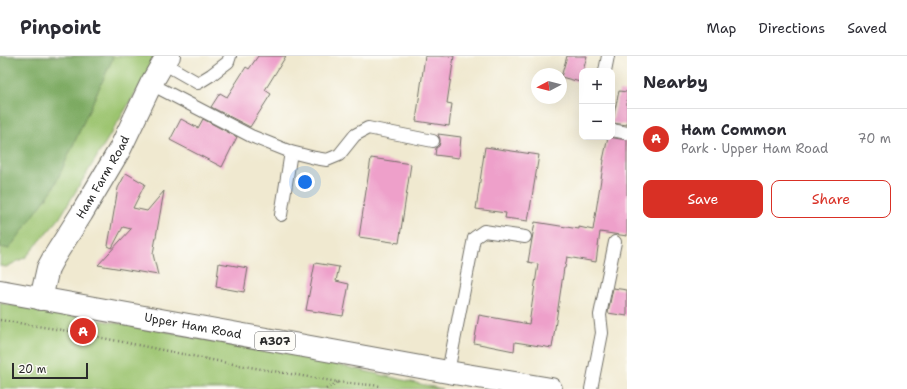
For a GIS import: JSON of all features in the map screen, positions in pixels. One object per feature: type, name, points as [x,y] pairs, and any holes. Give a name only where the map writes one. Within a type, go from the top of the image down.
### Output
[{"type":"main road","name":"Ham Farm Road","points":[[41,299],[48,268],[120,148],[151,84],[166,59]]},
{"type":"main road","name":"Upper Ham Road","points":[[0,291],[448,372],[551,389]]},
{"type":"lane","points":[[166,59],[198,83],[228,62],[230,56]]},
{"type":"lane","points":[[606,68],[608,56]]},
{"type":"lane","points":[[151,84],[251,136],[291,152],[315,158],[327,160],[339,155],[355,135],[368,128],[432,141]]},
{"type":"lane","points":[[615,131],[627,133]]},
{"type":"lane","points":[[281,215],[291,152]]},
{"type":"lane","points":[[448,372],[474,238],[484,231],[525,237]]},
{"type":"lane","points":[[591,389],[602,333],[600,315],[615,242]]},
{"type":"path","points":[[0,320],[68,331],[227,363],[338,382],[383,386]]},
{"type":"path","points":[[326,389],[338,382]]},
{"type":"green space","points":[[0,56],[158,56],[59,219],[26,257],[6,267],[0,266]]},
{"type":"green space","points":[[0,56],[110,56],[113,58],[53,189],[9,249],[0,247]]},
{"type":"green space","points":[[0,303],[274,350],[442,389],[0,389]]},
{"type":"building","points":[[258,56],[286,56],[265,90],[271,94],[250,127],[211,107],[220,93],[227,97],[246,67],[249,69]]},
{"type":"building","points":[[425,56],[454,56],[447,103],[452,104],[449,126],[416,121]]},
{"type":"building","points":[[567,56],[587,56],[584,68],[579,68],[579,82],[567,79],[567,68],[564,68]]},
{"type":"building","points":[[619,91],[627,92],[627,125],[615,123],[615,109]]},
{"type":"building","points":[[181,119],[198,128],[203,119],[237,137],[222,167],[170,140]]},
{"type":"building","points":[[438,134],[461,137],[459,158],[435,155],[436,148],[439,146],[440,142]]},
{"type":"building","points":[[615,138],[627,140],[627,236],[600,232],[596,262],[567,257],[552,348],[515,342],[514,351],[474,343],[479,315],[529,324],[538,264],[528,262],[535,222],[593,230],[607,140],[615,140]]},
{"type":"building","points":[[485,147],[539,155],[528,221],[505,218],[506,213],[476,209]]},
{"type":"building","points":[[371,158],[411,164],[399,243],[359,237]]},
{"type":"building","points":[[126,173],[145,184],[133,208],[147,211],[164,191],[153,254],[158,275],[98,265],[131,229],[123,227],[112,248],[108,246],[118,188]]},
{"type":"building","points":[[219,263],[248,268],[244,292],[216,287]]},
{"type":"building","points":[[315,263],[339,267],[336,281],[349,284],[343,316],[306,310]]},
{"type":"building","points":[[613,288],[627,290],[627,316],[608,313]]},
{"type":"place","name":"Ham Common","points":[[83,331]]}]
